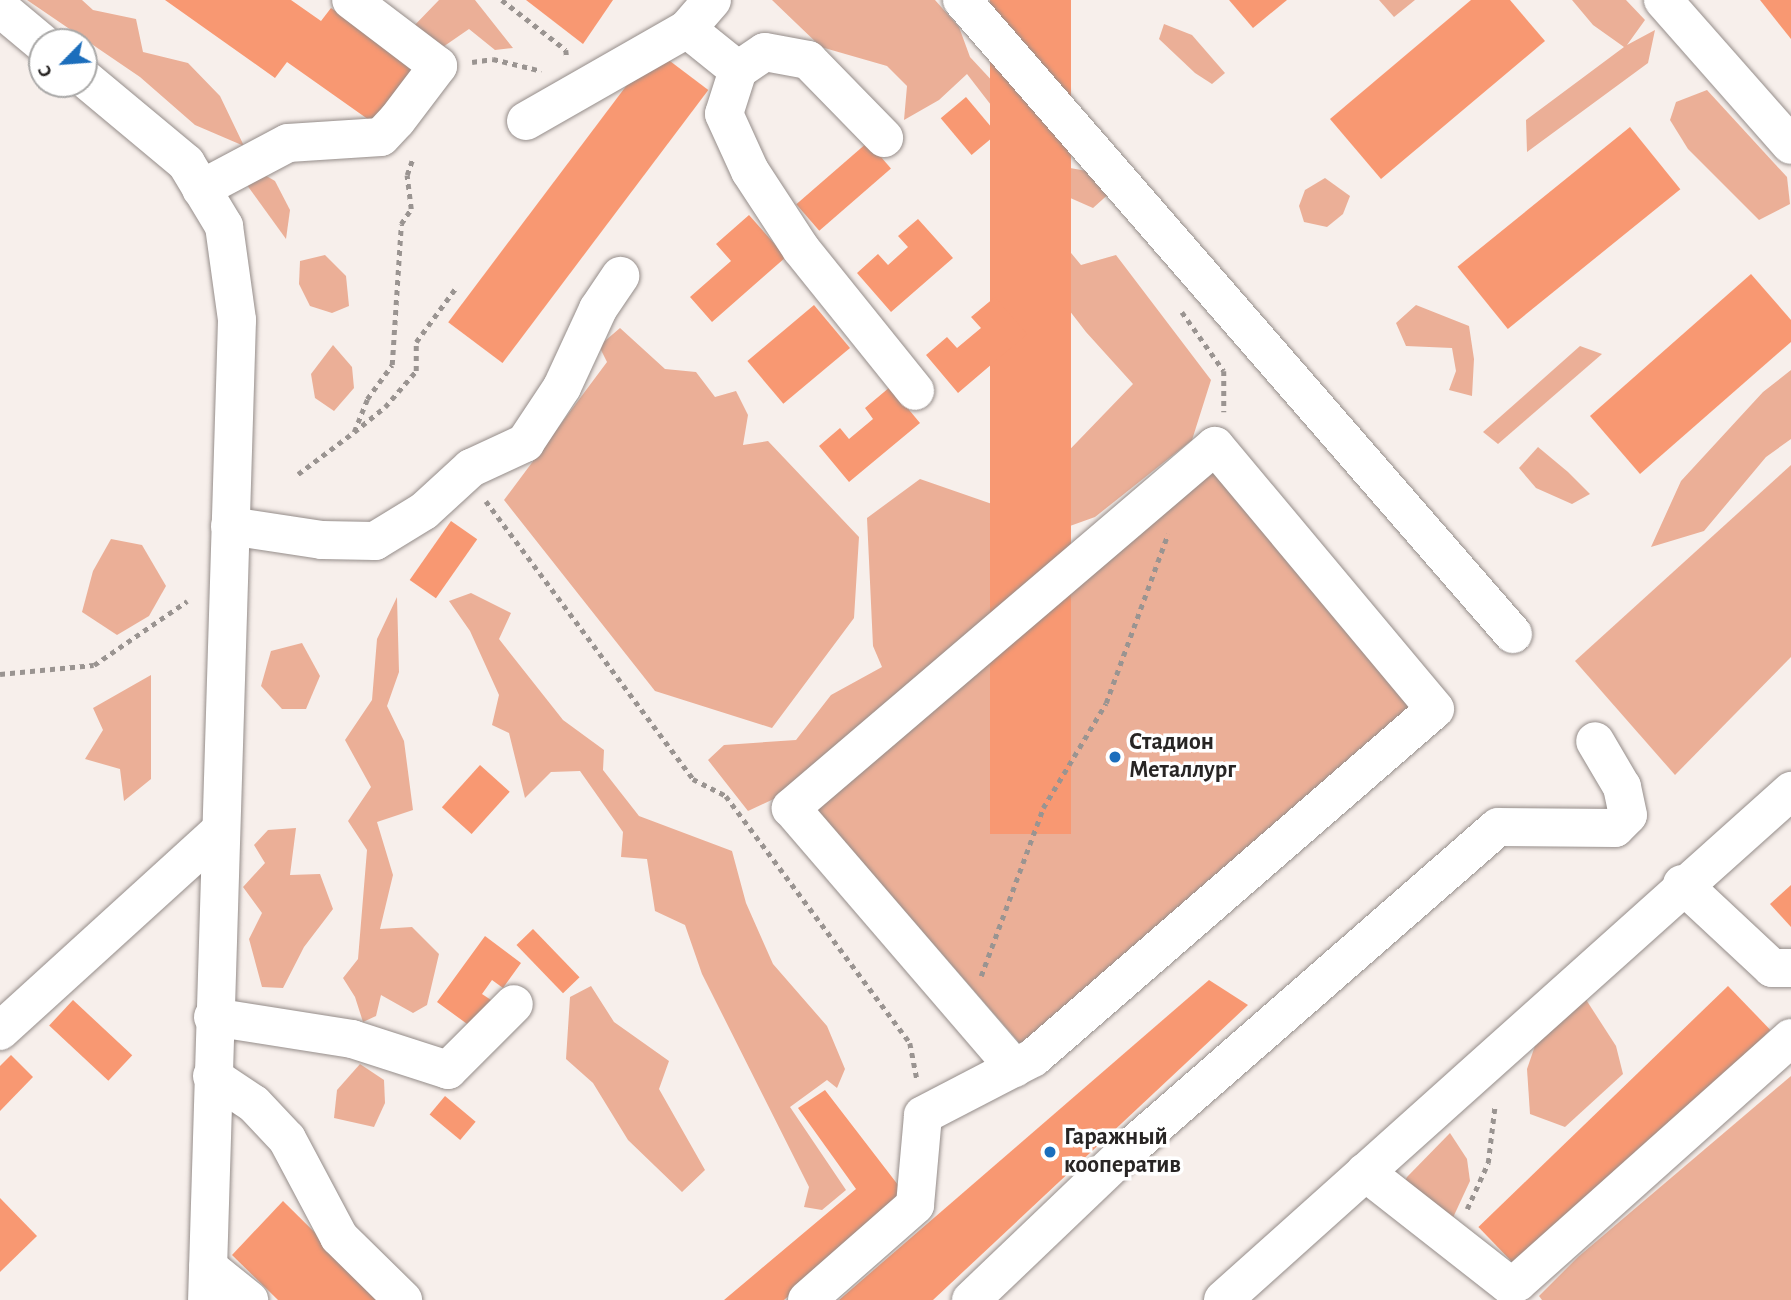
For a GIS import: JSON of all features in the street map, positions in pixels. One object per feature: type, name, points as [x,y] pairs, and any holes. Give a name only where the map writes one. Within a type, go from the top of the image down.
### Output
[{"type":"street","points":[[201,189],[288,143],[382,137],[404,112],[438,66],[351,0]]},
{"type":"street","points":[[527,121],[687,29],[712,0]]},
{"type":"street","points":[[962,0],[1513,634]]},
{"type":"street","points":[[1664,0],[1791,145]]},
{"type":"street","points":[[0,8],[28,31]]},
{"type":"street","points":[[687,29],[738,70]]},
{"type":"street","points":[[884,138],[808,60],[765,52],[738,70],[724,114],[750,171],[801,249],[915,391]]},
{"type":"street","points":[[98,90],[186,163],[224,226],[237,320],[213,1017],[207,1283],[249,1300]]},
{"type":"street","points":[[230,526],[322,540],[375,541],[424,511],[471,468],[525,443],[562,387],[598,309],[620,276]]},
{"type":"street","points":[[807,1300],[915,1205],[923,1115],[1015,1068],[1033,1058],[1435,709],[1215,446],[791,808],[1015,1068]]},
{"type":"street","points":[[971,1300],[1129,1148],[1498,827],[1615,828],[1628,815],[1622,787],[1595,741]]},
{"type":"street","points":[[1223,1300],[1682,884],[1791,791]]},
{"type":"street","points":[[0,1031],[220,831]]},
{"type":"street","points":[[1682,884],[1772,968],[1791,968]]},
{"type":"street","points":[[213,1017],[352,1039],[448,1070],[514,1004]]},
{"type":"street","points":[[1365,1172],[1498,1278],[1508,1284],[1518,1282],[1791,1038]]},
{"type":"street","points":[[212,1076],[254,1104],[287,1139],[339,1237],[402,1300]]},
{"type":"path","points":[[502,0],[566,50],[572,95]]},
{"type":"path","points":[[438,66],[494,59],[549,72],[572,95]]},
{"type":"path","points":[[354,432],[367,399],[391,365],[401,224],[411,209],[407,175],[418,144],[404,112]]},
{"type":"path","points":[[298,474],[385,407],[416,371],[416,342],[455,289]]},
{"type":"path","points":[[1180,310],[1224,371],[1224,417]]},
{"type":"path","points":[[471,468],[485,499],[693,779],[726,796],[910,1043],[923,1115]]},
{"type":"path","points":[[980,978],[1043,808],[1106,703],[1172,523]]},
{"type":"path","points":[[0,674],[94,665],[187,601]]},
{"type":"path","points":[[1466,1211],[1488,1163],[1496,1118],[1494,1096]]},
{"type":"shaded area","points":[[27,0],[82,0],[93,10],[136,19],[143,52],[188,63],[220,96],[244,146],[195,125],[140,77],[98,48],[98,28],[68,28]]},
{"type":"shaded area","points":[[439,0],[475,0],[513,48],[495,50],[469,29],[440,49],[410,30]]},
{"type":"shaded area","points":[[772,0],[935,0],[959,27],[970,57],[996,85],[1014,81],[1036,106],[1032,122],[1070,168],[1098,173],[1112,191],[1093,208],[1059,193],[967,74],[939,100],[904,120],[907,86],[887,66],[821,47]]},
{"type":"shaded area","points":[[1379,0],[1415,0],[1394,17]]},
{"type":"shaded area","points":[[1572,0],[1626,0],[1645,20],[1627,45],[1655,30],[1648,63],[1527,152],[1526,120],[1624,47],[1593,25]]},
{"type":"shaded area","points":[[1164,24],[1192,35],[1225,73],[1212,84],[1195,73],[1159,39]]},
{"type":"shaded area","points":[[1707,90],[1787,177],[1790,204],[1759,220],[1688,149],[1670,120],[1676,102]]},
{"type":"shaded area","points":[[258,171],[275,181],[290,210],[286,239],[244,181]]},
{"type":"shaded area","points":[[1325,178],[1350,196],[1343,214],[1327,227],[1304,222],[1299,206],[1305,190]]},
{"type":"shaded area","points":[[1038,213],[1081,265],[1116,255],[1211,380],[1192,440],[1095,517],[1056,531],[1023,498],[1133,384],[1086,332],[1008,231]]},
{"type":"shaded area","points":[[325,255],[346,276],[349,306],[332,313],[310,306],[299,284],[300,261]]},
{"type":"shaded area","points":[[1416,305],[1469,326],[1474,359],[1472,396],[1449,390],[1456,371],[1452,348],[1406,346],[1396,323]]},
{"type":"shaded area","points":[[620,328],[665,369],[696,372],[715,397],[736,391],[748,415],[743,445],[768,441],[859,537],[854,618],[772,728],[655,691],[504,500],[607,362],[599,346]]},
{"type":"shaded area","points":[[333,345],[352,367],[354,388],[334,411],[315,398],[311,374]]},
{"type":"shaded area","points":[[1580,346],[1602,354],[1498,444],[1483,432]]},
{"type":"shaded area","points":[[1791,370],[1791,439],[1766,457],[1704,531],[1651,547],[1681,481],[1763,392]]},
{"type":"shaded area","points":[[1538,447],[1590,494],[1572,504],[1536,488],[1519,468]]},
{"type":"shaded area","name":"Стадион Металлург","points":[[1206,465],[1418,709],[1025,1050],[814,806]]},
{"type":"shaded area","points":[[1791,465],[1791,657],[1675,775],[1575,661]]},
{"type":"shaded area","points":[[920,479],[992,504],[1039,559],[1010,596],[778,797],[748,811],[708,760],[724,745],[796,740],[831,695],[882,667],[873,646],[867,518]]},
{"type":"shaded area","points":[[111,539],[142,545],[166,586],[149,616],[117,635],[82,612],[93,571]]},
{"type":"shaded area","points":[[471,593],[511,613],[499,639],[563,720],[604,750],[603,770],[639,816],[732,851],[746,903],[773,964],[827,1026],[845,1069],[837,1088],[827,1080],[790,1107],[846,1190],[822,1210],[804,1207],[809,1187],[702,974],[685,925],[655,911],[647,859],[621,857],[623,832],[580,771],[551,772],[525,798],[509,733],[492,725],[499,695],[470,631],[449,601]]},
{"type":"shaded area","points":[[397,597],[399,672],[387,706],[404,741],[413,810],[377,822],[393,875],[380,929],[412,927],[439,954],[427,1005],[413,1013],[381,995],[376,1016],[363,1022],[355,997],[343,978],[358,959],[367,850],[348,821],[371,787],[345,740],[372,700],[377,639]]},
{"type":"shaded area","points":[[302,643],[320,676],[306,709],[282,709],[261,686],[271,651]]},
{"type":"shaded area","points":[[151,675],[151,779],[124,801],[120,769],[85,759],[103,730],[93,708]]},
{"type":"shaded area","points":[[296,828],[290,875],[320,874],[333,909],[304,947],[283,988],[262,987],[249,939],[262,913],[243,887],[265,863],[254,845],[268,830]]},
{"type":"shaded area","points":[[591,986],[614,1022],[669,1061],[659,1089],[705,1170],[682,1192],[628,1140],[593,1083],[566,1059],[570,997]]},
{"type":"shaded area","points":[[1585,998],[1616,1046],[1623,1074],[1565,1127],[1530,1114],[1527,1069],[1538,1037]]},
{"type":"shaded area","points":[[360,1064],[384,1080],[385,1103],[374,1127],[334,1118],[337,1090]]},
{"type":"shaded area","points":[[1791,1076],[1791,1300],[1542,1300],[1539,1296],[1578,1257]]},
{"type":"shaded area","points":[[1450,1133],[1467,1159],[1470,1181],[1450,1224],[1402,1187],[1407,1177]]},
{"type":"building","points":[[165,0],[291,0],[321,21],[331,8],[419,70],[379,127],[287,62],[275,78]]},
{"type":"building","points":[[526,0],[613,0],[583,44]]},
{"type":"building","points":[[990,0],[1071,0],[1071,834],[990,834]]},
{"type":"building","points":[[1229,0],[1287,0],[1253,28]]},
{"type":"building","points":[[1471,0],[1510,0],[1545,41],[1381,179],[1330,119]]},
{"type":"building","points":[[1760,0],[1791,0],[1791,39]]},
{"type":"building","points":[[654,49],[708,90],[502,363],[448,322]]},
{"type":"building","points":[[966,97],[997,134],[972,155],[941,118]]},
{"type":"building","points":[[1630,127],[1680,189],[1508,329],[1457,267]]},
{"type":"building","points":[[868,142],[891,168],[819,231],[796,204]]},
{"type":"building","points":[[749,215],[786,257],[712,322],[690,297],[731,261],[716,244]]},
{"type":"building","points":[[918,219],[953,258],[891,312],[857,273],[878,254],[888,265],[908,247],[898,236]]},
{"type":"building","points":[[1751,274],[1791,320],[1791,342],[1640,474],[1590,416]]},
{"type":"building","points":[[995,297],[1027,334],[958,393],[926,355],[947,337],[957,348],[981,328],[971,317]]},
{"type":"building","points":[[814,305],[850,348],[783,404],[747,361]]},
{"type":"building","points":[[890,387],[920,423],[849,482],[819,446],[840,428],[849,439],[873,419],[865,408]]},
{"type":"building","points":[[451,521],[477,539],[436,598],[410,580]]},
{"type":"building","points":[[480,765],[510,792],[472,834],[442,807]]},
{"type":"building","points":[[1791,885],[1791,927],[1770,904]]},
{"type":"building","points":[[533,929],[580,977],[563,993],[516,945]]},
{"type":"building","points":[[485,936],[521,963],[503,988],[492,980],[482,994],[494,1002],[474,1029],[437,1002]]},
{"type":"building","name":"Гаражный кооператив","points":[[1209,980],[1248,1005],[933,1300],[839,1300]]},
{"type":"building","points":[[1728,986],[1770,1030],[1521,1271],[1478,1227]]},
{"type":"building","points":[[73,1000],[132,1055],[108,1081],[49,1026]]},
{"type":"building","points":[[11,1055],[33,1077],[0,1111],[0,1066]]},
{"type":"building","points":[[825,1090],[905,1194],[784,1300],[724,1300],[856,1189],[798,1108]]},
{"type":"building","points":[[445,1096],[476,1122],[460,1140],[430,1114]]},
{"type":"building","points":[[0,1198],[37,1236],[0,1272]]},
{"type":"building","points":[[283,1201],[383,1300],[278,1300],[232,1255]]},
{"type":"place","name":"Стадион Металлург","points":[[1115,757]]},
{"type":"place","name":"Гаражный кооператив","points":[[1050,1152]]}]
